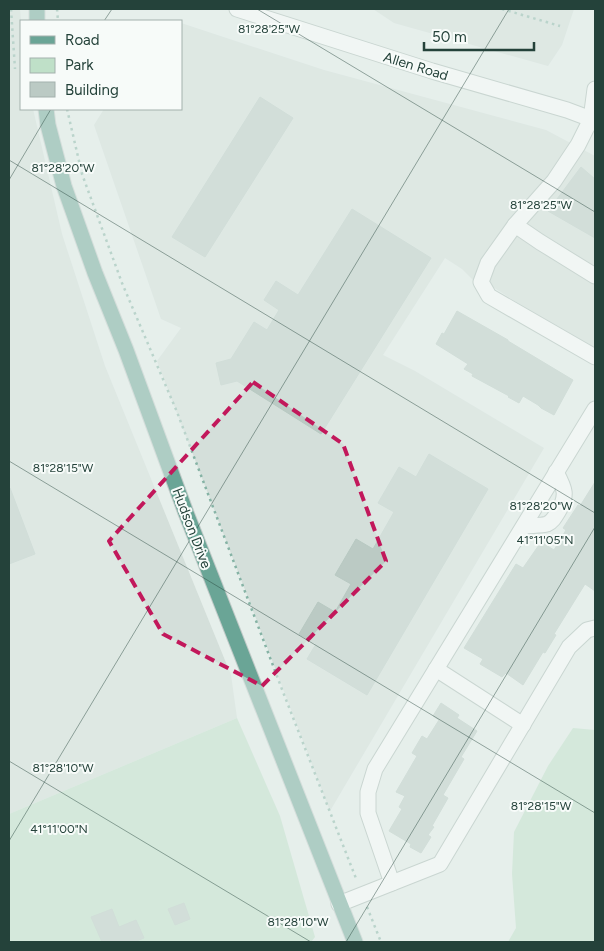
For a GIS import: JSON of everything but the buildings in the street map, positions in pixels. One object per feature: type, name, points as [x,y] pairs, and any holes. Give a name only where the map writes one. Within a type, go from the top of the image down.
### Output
[{"type":"main road","name":"Hudson Drive","points":[[46,110],[48,125],[64,186],[95,273],[126,350],[186,513],[355,942]]},
{"type":"street","name":"Allen Road","points":[[237,9],[432,71],[566,110],[593,121]]},
{"type":"street","points":[[595,89],[593,121],[554,181],[515,225],[488,263],[481,282],[489,296],[595,357]]},
{"type":"street","points":[[515,225],[595,276]]},
{"type":"street","points":[[392,883],[368,813],[368,792],[375,769],[595,409]]},
{"type":"street","points":[[524,526],[547,524],[554,518],[565,495],[564,487],[556,472]]},
{"type":"street","points":[[339,904],[440,864],[569,647],[587,630],[595,628]]},
{"type":"street","points":[[436,669],[523,725]]},
{"type":"path","points":[[11,9],[15,69]]},
{"type":"path","points":[[502,9],[560,26]]},
{"type":"path","points":[[67,110],[82,174],[122,283],[144,337],[157,361],[289,708],[381,942]]},
{"type":"highlighted area","points":[[253,382],[343,444],[386,561],[262,686],[163,634],[109,541]]},
{"type":"shaded area","points":[[9,9],[20,9],[20,110],[33,110],[62,234],[105,366],[231,675],[237,718],[9,814]]},
{"type":"shaded area","points":[[373,9],[574,9],[562,45],[548,66],[394,23]]},
{"type":"shaded area","points":[[182,23],[324,70],[546,130],[595,156],[595,353],[493,287],[484,291],[462,269],[445,258],[383,355],[415,371],[544,448],[330,811],[157,361],[181,328],[161,319],[94,125],[103,110],[182,110]]},
{"type":"green space","points":[[237,718],[280,816],[315,937],[311,942],[9,942],[9,814]]},
{"type":"green space","points":[[573,728],[595,730],[595,942],[508,942],[516,928],[512,874],[514,832],[548,766]]}]
